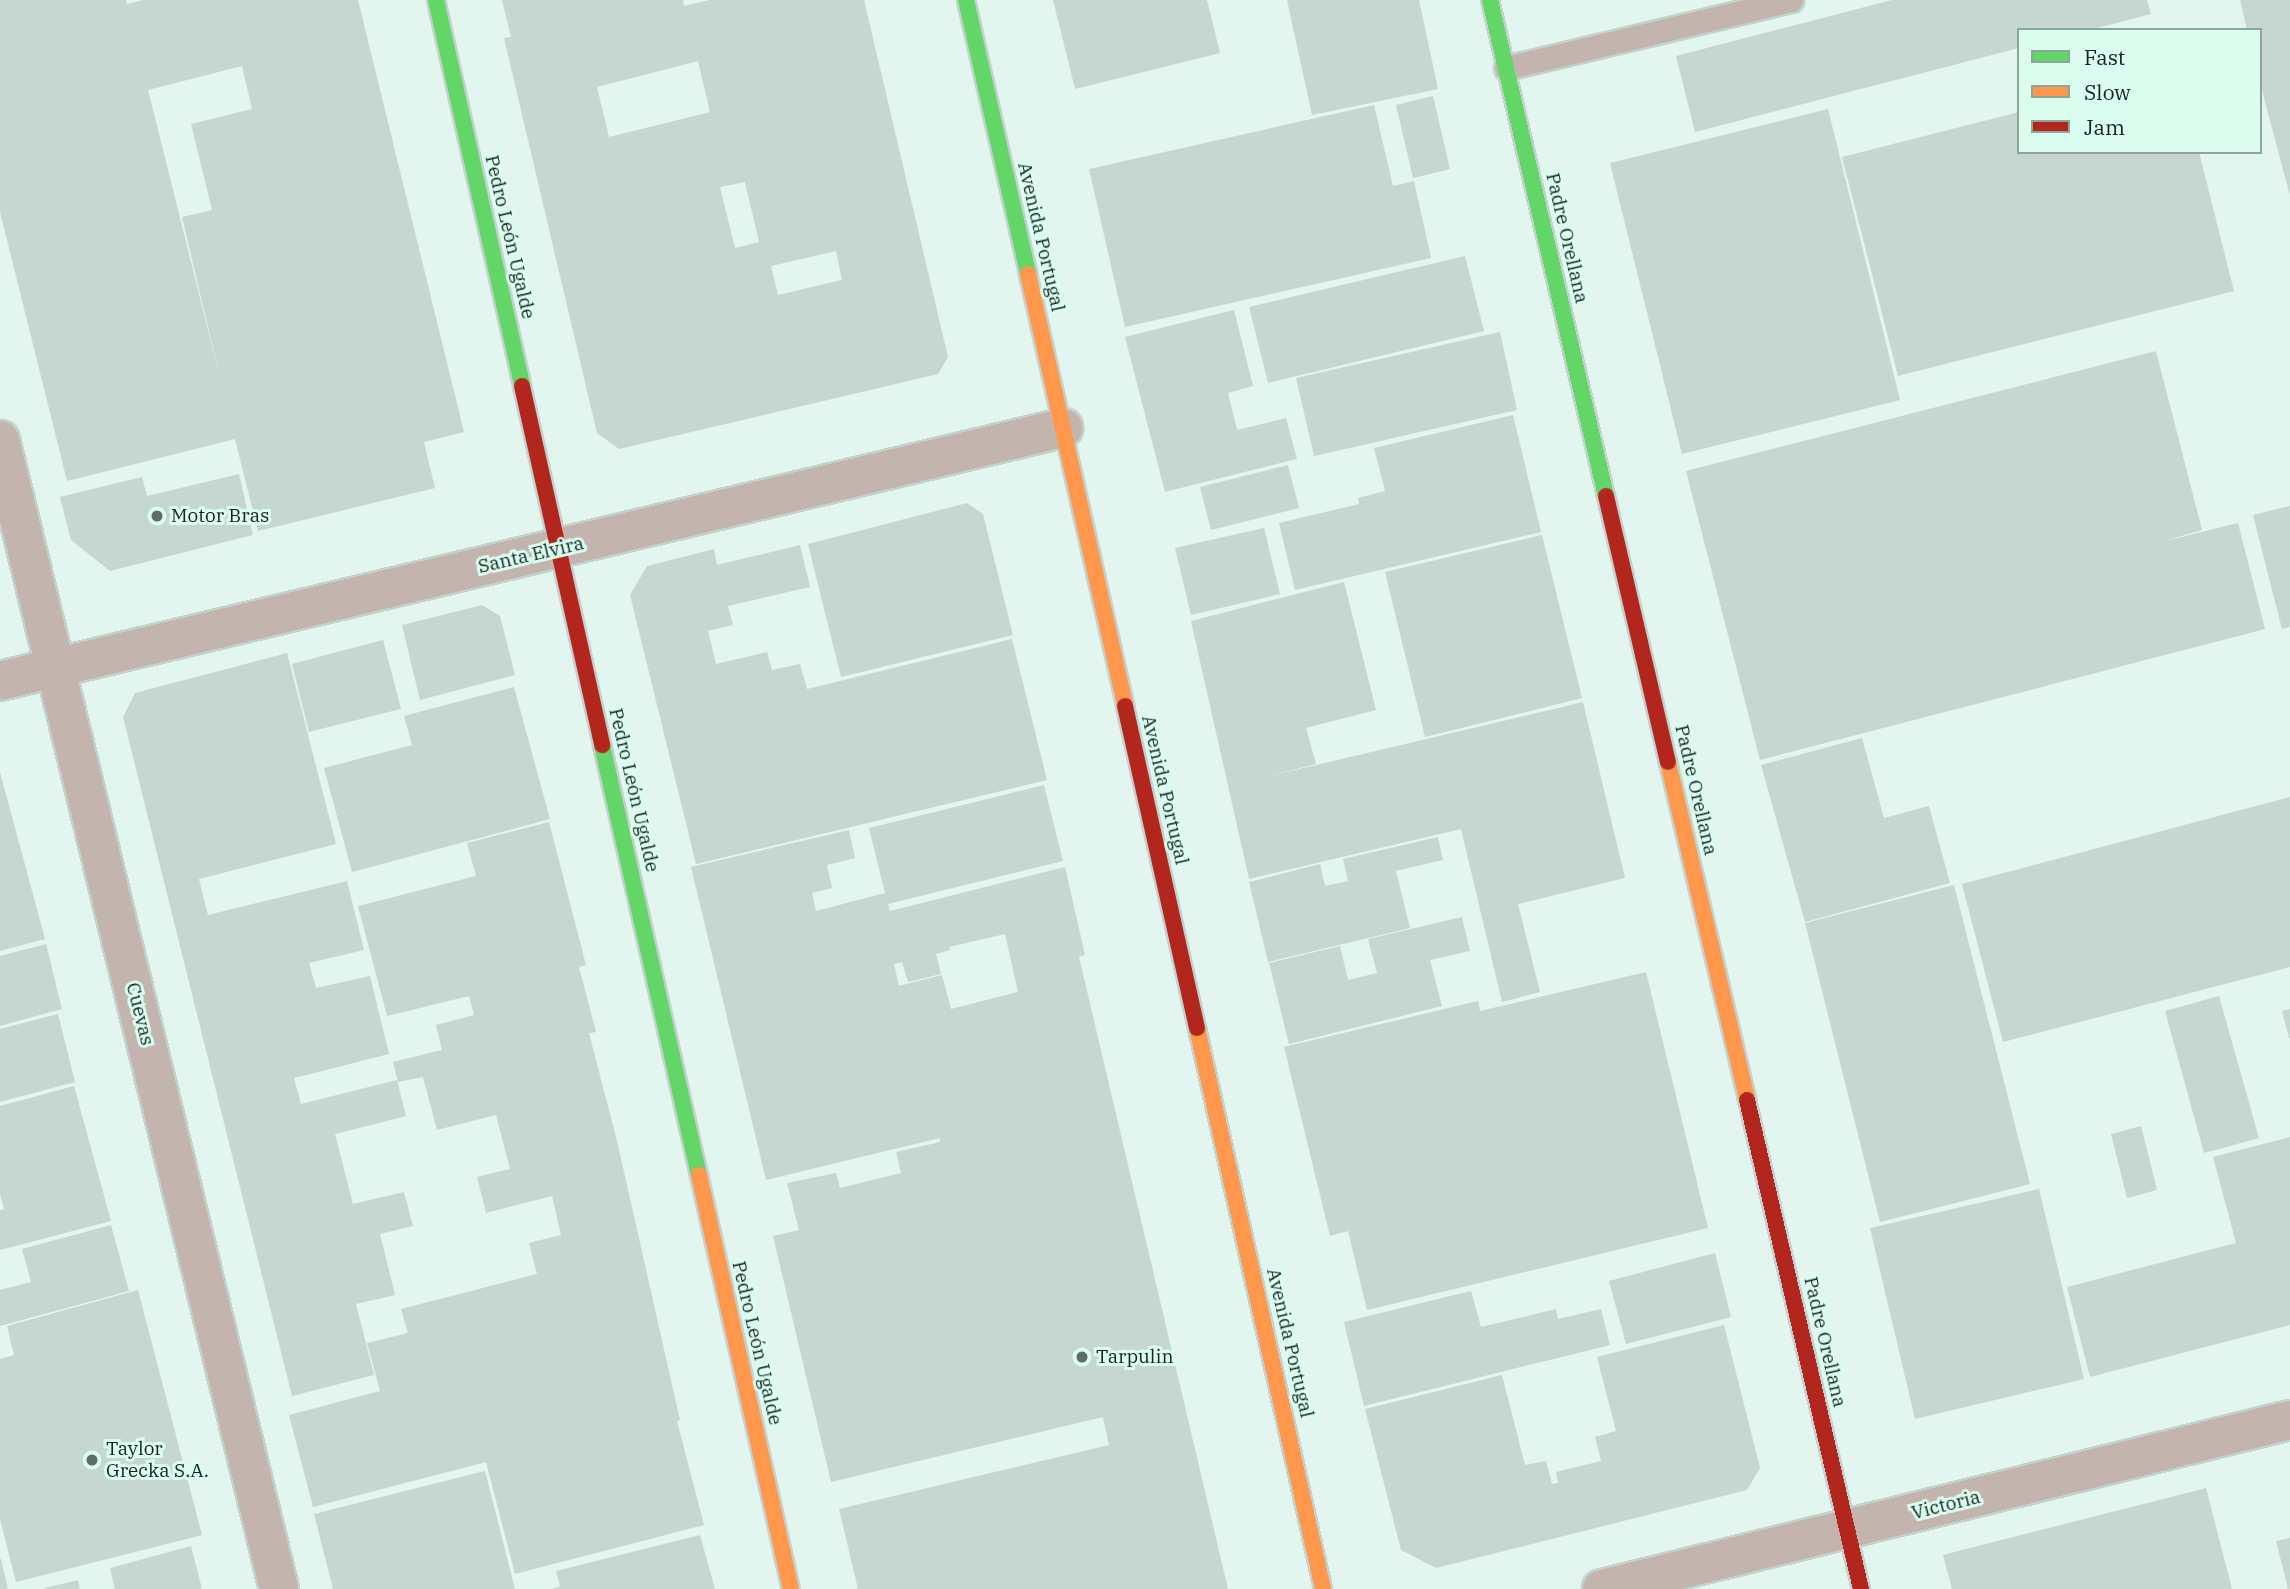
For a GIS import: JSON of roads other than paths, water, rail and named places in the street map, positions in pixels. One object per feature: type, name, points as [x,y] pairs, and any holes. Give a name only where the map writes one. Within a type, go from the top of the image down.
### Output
[{"type":"street","name":"Pedro León Ugalde","points":[[436,0],[791,1589]]},
{"type":"street","name":"Avenida Portugal","points":[[966,0],[1323,1589]]},
{"type":"street","name":"Padre Orellana","points":[[1490,0],[1861,1589]]},
{"type":"street","name":"Santa Elvira","points":[[0,681],[1063,428]]},
{"type":"street","name":"Cuevas","points":[[0,440],[279,1589]]},
{"type":"street","name":"Victoria","points":[[1602,1589],[2290,1420]]},
{"type":"lane","points":[[1506,68],[1791,0]]},
{"type":"place","name":"Motor Bras","points":[[157,516]]},
{"type":"place","name":"Tarpulin","points":[[1082,1357]]},
{"type":"place","name":"Taylor Grecka S.A.","points":[[92,1460]]}]
